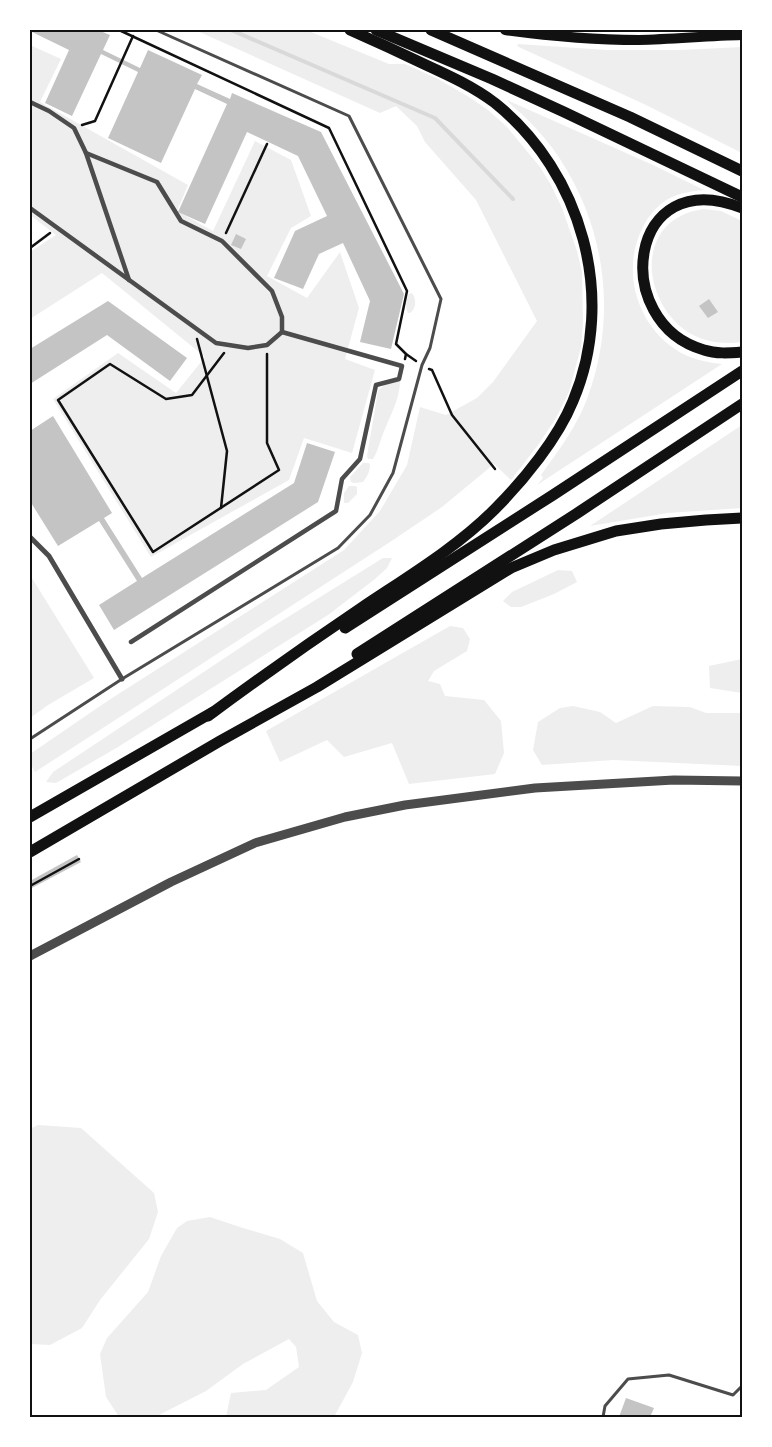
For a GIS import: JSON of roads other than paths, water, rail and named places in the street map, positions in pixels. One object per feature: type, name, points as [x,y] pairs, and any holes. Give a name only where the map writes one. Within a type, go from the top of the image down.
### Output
[{"type":"highway","points":[[208,716],[307,644],[454,546],[496,508],[515,488],[542,453],[563,421],[579,386],[588,349],[592,320],[592,292],[584,240],[568,195],[542,152],[510,116],[474,89],[350,30]]},
{"type":"highway","points":[[376,30],[546,104],[742,196]]},
{"type":"highway","points":[[431,30],[630,117],[742,172]]},
{"type":"highway","points":[[742,208],[722,202],[698,199],[671,209],[653,226],[645,245],[643,270],[651,304],[661,320],[675,335],[695,347],[717,353],[742,352]]},
{"type":"highway","points":[[30,818],[208,716],[553,496],[742,371]]},
{"type":"highway","points":[[220,741],[578,512],[742,404]]},
{"type":"highway","points":[[30,852],[220,741],[317,687],[503,573],[532,559],[583,540],[616,531],[670,523],[742,518]]},
{"type":"main road","points":[[505,30],[597,39],[640,40],[742,35]]},
{"type":"street","points":[[30,102],[49,111],[74,128],[86,153],[129,280]]},
{"type":"street","points":[[30,208],[216,343],[248,348],[267,345],[282,332],[282,317],[272,291],[222,241],[181,221],[157,182],[86,153]]},
{"type":"street","points":[[131,642],[336,511],[342,479],[360,460],[376,385],[399,379],[402,366],[282,332]]},
{"type":"street","points":[[30,537],[49,556],[122,679]]},
{"type":"street","points":[[30,956],[171,882],[255,843],[345,817],[404,805],[535,788],[674,780],[742,781]]},
{"type":"lane","points":[[31,738],[122,679],[338,548],[370,515],[393,473],[422,365],[430,348],[441,299],[348,116],[156,30]]},
{"type":"lane","points":[[603,1417],[605,1406],[628,1379],[668,1375],[733,1395],[742,1386]]},
{"type":"waterway","points":[[231,30],[435,118],[513,199]]}]
